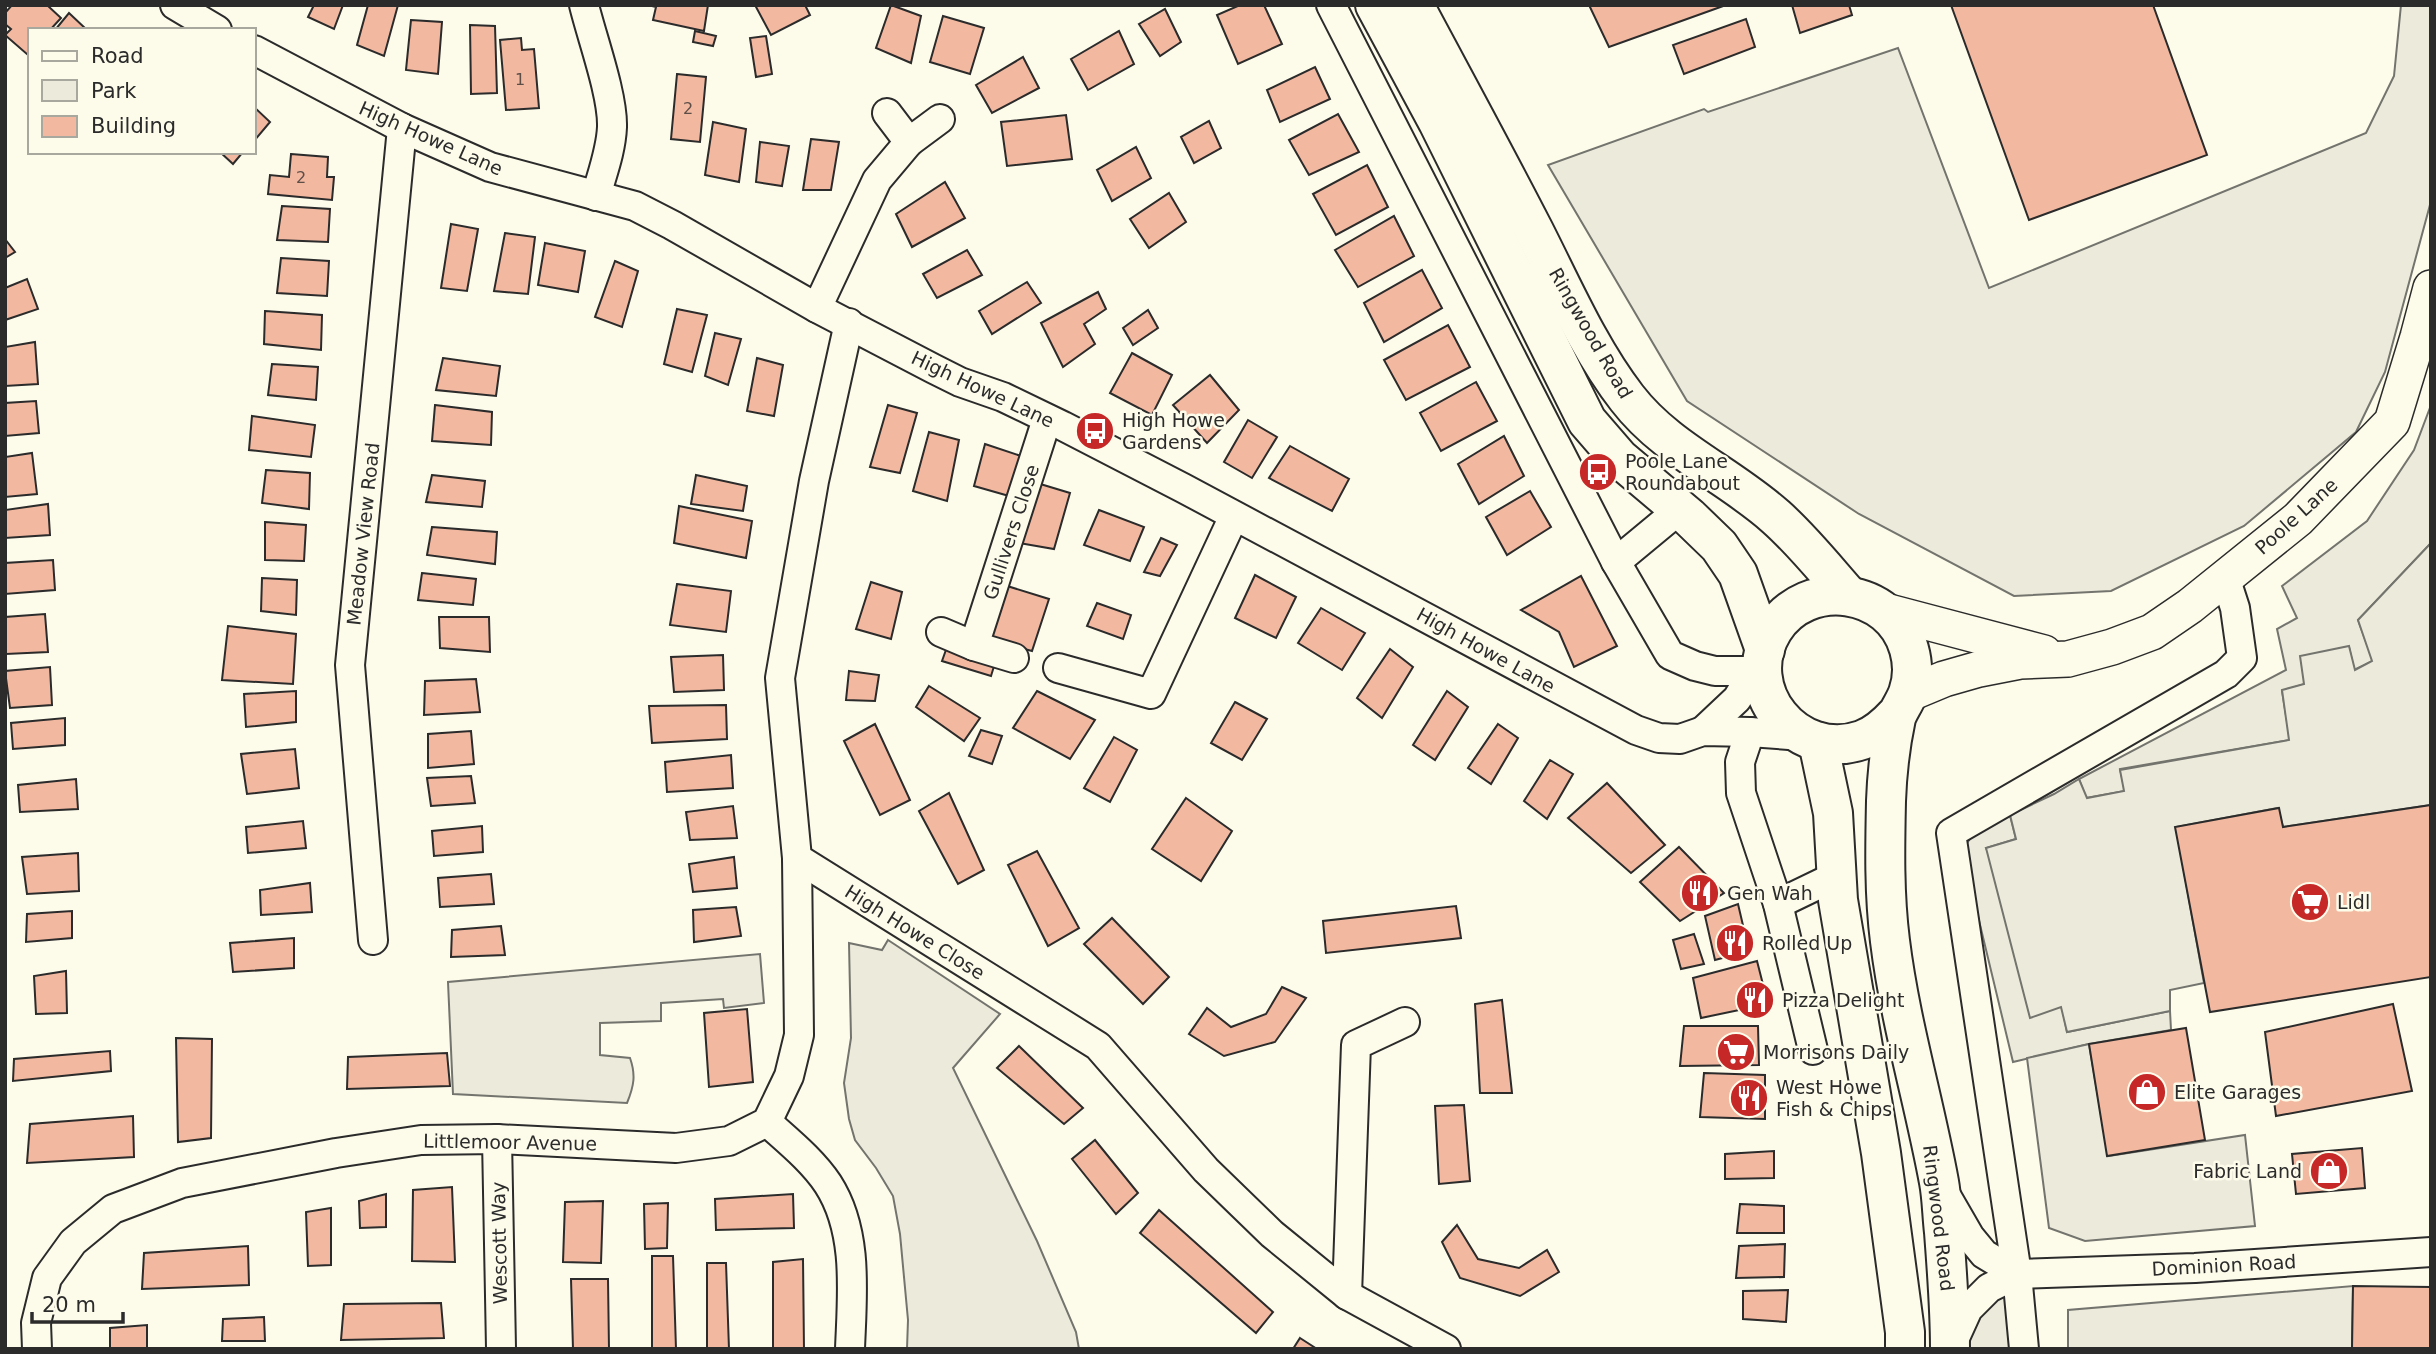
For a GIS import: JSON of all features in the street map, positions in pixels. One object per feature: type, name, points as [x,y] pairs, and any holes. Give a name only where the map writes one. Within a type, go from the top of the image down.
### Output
[{"type":"highway","name":"Ringwood Road","points":[[1375,5],[1438,122],[1587,421],[1619,458],[1719,546],[1738,574],[1760,662]]},
{"type":"highway","name":"Ringwood Road","points":[[1414,5],[1570,303],[1626,397],[1649,424],[1675,446],[1706,465],[1776,517],[1848,595]]},
{"type":"highway","points":[[1826,595],[1848,595],[1861,598],[1885,611],[1900,628],[1909,649],[1912,671],[1903,704],[1882,730],[1862,740],[1840,744],[1811,739],[1786,724],[1772,707],[1764,688],[1760,662],[1773,630],[1787,613],[1805,601],[1826,595]]},
{"type":"highway","name":"Ringwood Road","points":[[1903,704],[1888,759],[1885,872],[1890,940],[1902,1011],[1939,1184],[1950,1303],[1950,1348]]},
{"type":"highway","points":[[1811,739],[1833,813],[1838,900],[1881,1153],[1905,1349]]},
{"type":"street","points":[[175,5],[214,28]]},
{"type":"street","points":[[584,5],[609,99],[612,126],[608,153],[596,196]]},
{"type":"street","points":[[1331,5],[1616,562],[1670,655],[1715,671],[1760,662]]},
{"type":"street","name":"High Howe Lane","points":[[256,51],[402,128],[490,167],[635,206],[660,218],[817,308],[960,382],[1003,397],[1183,488],[1636,730],[1659,738],[1680,739],[1703,732],[1749,732],[1811,739]]},
{"type":"street","points":[[887,113],[909,142]]},
{"type":"street","points":[[817,308],[877,180],[909,142],[940,119]]},
{"type":"street","name":"Meadow View Road","points":[[373,940],[350,665],[402,128]]},
{"type":"street","name":"Poole Lane","points":[[1903,704],[1944,679],[2020,661],[2068,659],[2152,632],[2190,606],[2298,519],[2392,422],[2431,288]]},
{"type":"street","points":[[849,323],[814,481],[780,678],[797,858],[799,1035],[789,1076],[767,1122],[804,1156],[828,1185],[841,1213],[852,1264],[850,1349]]},
{"type":"street","name":"Gullivers Close","points":[[974,646],[1047,419]]},
{"type":"street","points":[[1616,562],[1680,509]]},
{"type":"street","points":[[1058,668],[1152,694],[1234,516]]},
{"type":"street","points":[[2024,1349],[2017,1274],[1951,833],[2226,674],[2242,658],[2235,608],[2225,578]]},
{"type":"street","points":[[1885,611],[2068,659]]},
{"type":"street","points":[[941,632],[974,646],[1014,658]]},
{"type":"street","points":[[1703,732],[1737,699],[1760,662]]},
{"type":"street","points":[[1749,732],[1740,762],[1741,793],[1778,904],[1813,1050]]},
{"type":"street","name":"High Howe Close","points":[[797,858],[1098,1046],[1206,1170],[1272,1234],[1347,1295],[1446,1349]]},
{"type":"street","points":[[1778,904],[1836,876]]},
{"type":"street","points":[[1347,1295],[1356,1045],[1405,1022]]},
{"type":"street","name":"Littlemoor Avenue","points":[[37,1349],[36,1323],[47,1278],[73,1242],[113,1209],[182,1184],[336,1153],[421,1140],[497,1139],[676,1147],[729,1141],[767,1122]]},
{"type":"street","name":"Wescott Way","points":[[497,1139],[501,1348]]},
{"type":"street","points":[[1939,1184],[1983,1254],[2017,1274]]},
{"type":"street","name":"Dominion Road","points":[[2017,1274],[2195,1268],[2431,1252]]},
{"type":"street","points":[[1950,1348],[1968,1309],[1989,1288],[2017,1274]]},
{"type":"green space","points":[[2401,5],[2431,5],[2431,201],[2385,372],[2356,432],[2244,526],[2111,591],[2014,596],[1859,514],[1687,401],[1548,165],[1704,109],[1708,112],[1898,48],[1989,288],[2366,133],[2394,76]]},
{"type":"green space","points":[[2431,405],[2431,543],[2358,620],[2373,661],[2354,670],[2349,647],[2305,684],[2282,691],[2290,740],[2120,769],[2125,791],[2086,798],[2079,779],[2286,670],[2277,629],[2297,618],[2282,586],[2367,521],[2414,450]]},
{"type":"green space","points":[[2010,815],[2016,839],[1986,848],[2062,1007],[2067,1032],[2170,1011],[2171,1030],[2089,1044],[2013,1062],[1963,854],[1975,834]]},
{"type":"green space","points":[[888,940],[1000,1014],[953,1068],[1037,1241],[1076,1332],[1079,1349],[907,1349],[908,1320],[900,1234],[893,1196],[855,1140],[844,1083],[851,1038],[849,943],[882,950]]},
{"type":"green space","points":[[760,954],[764,1003],[724,1008],[723,999],[661,1003],[661,1021],[600,1023],[600,1055],[630,1058],[633,1080],[627,1103],[453,1094],[448,982]]},
{"type":"green space","points":[[2017,1274],[2024,1349],[1950,1349]]},
{"type":"shaded area","points":[[2431,543],[2431,805],[2283,827],[2278,808],[2176,827],[2204,983],[2170,990],[2170,1011],[2067,1032],[2061,1007],[2030,1018],[1986,848],[2016,839],[2010,815],[2079,779],[2087,798],[2124,791],[2120,770],[2289,740],[2282,690],[2304,684],[2300,656],[2349,646],[2355,670],[2372,661],[2358,620]]},
{"type":"shaded area","points":[[2089,1044],[2108,1156],[2245,1135],[2255,1226],[2085,1241],[2049,1228],[2027,1058]]},
{"type":"shaded area","points":[[2353,1286],[2352,1349],[2068,1349],[2068,1310]]},
{"type":"building","points":[[12,5],[47,5],[61,18],[52,28],[28,28],[28,55],[5,35],[11,29],[5,24],[5,13]]},
{"type":"building","points":[[314,5],[343,5],[334,29],[308,17]]},
{"type":"building","points":[[368,5],[398,5],[384,56],[357,45]]},
{"type":"building","points":[[648,5],[708,5],[704,31],[653,20],[656,7]]},
{"type":"building","points":[[755,5],[805,5],[810,15],[771,35]]},
{"type":"building","points":[[891,5],[921,16],[911,63],[876,48]]},
{"type":"building","points":[[1240,5],[1264,5],[1282,44],[1238,64],[1217,15]]},
{"type":"building","points":[[1589,5],[1726,5],[1609,47]]},
{"type":"building","points":[[1792,5],[1849,5],[1852,15],[1800,33]]},
{"type":"building","points":[[1951,5],[2153,5],[2207,155],[2029,220]]},
{"type":"building","points":[[1165,9],[1181,42],[1160,56],[1139,24]]},
{"type":"building","points":[[69,13],[85,28],[57,28]]},
{"type":"building","points":[[943,16],[984,28],[970,74],[930,62]]},
{"type":"building","points":[[1746,19],[1755,47],[1684,74],[1673,45]]},
{"type":"building","points":[[411,20],[442,22],[438,74],[406,70]]},
{"type":"building","points":[[470,25],[495,26],[497,93],[471,94]]},
{"type":"building","points":[[695,31],[716,36],[713,46],[693,42]]},
{"type":"building","points":[[1119,31],[1134,64],[1088,90],[1071,59]]},
{"type":"building","points":[[766,36],[772,74],[756,77],[750,38]]},
{"type":"building","points":[[521,38],[522,50],[534,49],[539,108],[506,110],[500,40]]},
{"type":"building","points":[[1023,57],[1039,88],[992,113],[976,85]]},
{"type":"building","points":[[1315,67],[1330,99],[1280,122],[1267,90]]},
{"type":"building","points":[[677,74],[706,77],[700,142],[671,139]]},
{"type":"building","points":[[256,109],[270,122],[256,139]]},
{"type":"building","points":[[1338,114],[1359,152],[1309,175],[1289,140]]},
{"type":"building","points":[[1066,115],[1072,159],[1007,166],[1001,122]]},
{"type":"building","points":[[1209,121],[1221,148],[1194,163],[1181,137]]},
{"type":"building","points":[[713,122],[746,129],[739,182],[705,175]]},
{"type":"building","points":[[811,139],[839,142],[831,190],[803,190]]},
{"type":"building","points":[[760,142],[789,146],[782,186],[756,182]]},
{"type":"building","points":[[1136,147],[1151,178],[1112,201],[1097,170]]},
{"type":"building","points":[[222,154],[241,154],[233,164]]},
{"type":"building","points":[[291,154],[328,157],[327,177],[334,177],[332,200],[268,194],[270,175],[289,177]]},
{"type":"building","points":[[1367,165],[1388,207],[1336,235],[1313,194]]},
{"type":"building","points":[[945,182],[965,218],[912,247],[896,214]]},
{"type":"building","points":[[1169,193],[1186,222],[1149,248],[1130,219]]},
{"type":"building","points":[[282,206],[330,209],[328,242],[277,240]]},
{"type":"building","points":[[1394,216],[1414,256],[1358,287],[1335,250]]},
{"type":"building","points":[[451,224],[478,229],[467,291],[441,288]]},
{"type":"building","points":[[505,233],[535,237],[528,294],[494,291]]},
{"type":"building","points":[[5,239],[15,252],[5,258]]},
{"type":"building","points":[[545,243],[585,251],[578,292],[538,285]]},
{"type":"building","points":[[967,250],[982,275],[937,298],[923,274]]},
{"type":"building","points":[[281,258],[329,261],[327,296],[277,293]]},
{"type":"building","points":[[615,261],[638,271],[622,327],[595,317]]},
{"type":"building","points":[[1422,270],[1442,308],[1384,342],[1364,303]]},
{"type":"building","points":[[27,279],[38,309],[5,320],[5,288]]},
{"type":"building","points":[[1027,282],[1041,303],[992,334],[979,311]]},
{"type":"building","points":[[1098,292],[1106,309],[1084,324],[1095,344],[1063,367],[1041,323]]},
{"type":"building","points":[[677,309],[707,315],[692,372],[664,364]]},
{"type":"building","points":[[1148,310],[1158,328],[1133,345],[1123,328]]},
{"type":"building","points":[[265,311],[322,315],[321,350],[264,344]]},
{"type":"building","points":[[1448,325],[1470,367],[1406,400],[1384,360]]},
{"type":"building","points":[[715,333],[741,339],[728,385],[705,376]]},
{"type":"building","points":[[35,342],[38,384],[5,386],[5,347]]},
{"type":"building","points":[[1132,353],[1172,375],[1152,415],[1110,393]]},
{"type":"building","points":[[443,358],[500,366],[496,396],[436,390]]},
{"type":"building","points":[[757,358],[783,365],[774,416],[747,411]]},
{"type":"building","points":[[272,364],[318,367],[316,400],[268,395]]},
{"type":"building","points":[[1210,375],[1239,410],[1207,443],[1173,405]]},
{"type":"building","points":[[1476,382],[1497,421],[1441,451],[1420,413]]},
{"type":"building","points":[[36,401],[39,433],[5,436],[5,403]]},
{"type":"building","points":[[435,405],[492,412],[491,445],[432,441]]},
{"type":"building","points":[[888,405],[917,413],[900,473],[870,467]]},
{"type":"building","points":[[252,416],[315,425],[311,457],[249,450]]},
{"type":"building","points":[[1248,420],[1277,437],[1252,478],[1224,462]]},
{"type":"building","points":[[929,432],[959,440],[947,501],[913,491]]},
{"type":"building","points":[[1504,436],[1524,476],[1479,504],[1458,464]]},
{"type":"building","points":[[985,444],[1021,456],[1009,496],[974,486]]},
{"type":"building","points":[[1290,446],[1349,479],[1332,511],[1269,478]]},
{"type":"building","points":[[32,453],[37,494],[5,497],[5,457]]},
{"type":"building","points":[[266,470],[310,473],[309,509],[262,503]]},
{"type":"building","points":[[432,475],[485,481],[482,507],[426,502]]},
{"type":"building","points":[[696,475],[747,486],[743,511],[691,504]]},
{"type":"building","points":[[1037,483],[1070,493],[1054,549],[1019,543]]},
{"type":"building","points":[[1530,491],[1551,527],[1507,555],[1486,517]]},
{"type":"building","points":[[48,504],[50,535],[5,538],[5,510]]},
{"type":"building","points":[[679,506],[752,521],[746,558],[674,543]]},
{"type":"building","points":[[1099,510],[1144,527],[1130,561],[1084,545]]},
{"type":"building","points":[[265,522],[306,525],[304,561],[265,560]]},
{"type":"building","points":[[432,527],[497,532],[495,564],[427,555]]},
{"type":"building","points":[[1161,538],[1177,545],[1160,576],[1144,572]]},
{"type":"building","points":[[53,560],[55,590],[5,594],[5,563]]},
{"type":"building","points":[[422,573],[476,579],[473,605],[418,600]]},
{"type":"building","points":[[1255,575],[1296,597],[1276,638],[1235,618]]},
{"type":"building","points":[[1581,576],[1617,646],[1574,667],[1559,632],[1521,610]]},
{"type":"building","points":[[262,578],[297,580],[296,615],[261,611]]},
{"type":"building","points":[[871,582],[902,592],[891,639],[856,629]]},
{"type":"building","points":[[677,584],[731,591],[726,632],[670,625]]},
{"type":"building","points":[[1004,585],[1049,599],[1032,651],[987,639]]},
{"type":"building","points":[[1097,603],[1131,615],[1123,639],[1087,626]]},
{"type":"building","points":[[1321,608],[1365,633],[1342,670],[1298,643]]},
{"type":"building","points":[[45,614],[48,652],[6,654],[5,617]]},
{"type":"building","points":[[439,617],[489,617],[490,652],[440,648]]},
{"type":"building","points":[[228,626],[296,634],[293,684],[222,680]]},
{"type":"building","points":[[947,647],[995,663],[991,676],[942,661]]},
{"type":"building","points":[[1390,649],[1413,667],[1382,718],[1357,698]]},
{"type":"building","points":[[723,655],[724,690],[674,692],[671,657]]},
{"type":"building","points":[[50,667],[52,705],[10,708],[5,671]]},
{"type":"building","points":[[849,671],[879,675],[875,701],[846,700]]},
{"type":"building","points":[[476,679],[480,712],[424,715],[425,681]]},
{"type":"building","points":[[929,686],[980,718],[964,741],[916,707]]},
{"type":"building","points":[[296,691],[296,722],[246,727],[244,694]]},
{"type":"building","points":[[1037,691],[1095,720],[1070,759],[1013,728]]},
{"type":"building","points":[[1447,691],[1468,707],[1435,760],[1413,745]]},
{"type":"building","points":[[1235,702],[1267,719],[1242,760],[1211,743]]},
{"type":"building","points":[[726,705],[727,739],[652,743],[649,706]]},
{"type":"building","points":[[65,718],[65,745],[13,749],[11,723]]},
{"type":"building","points":[[875,724],[910,800],[880,815],[844,741]]},
{"type":"building","points":[[1498,724],[1518,738],[1491,784],[1468,768]]},
{"type":"building","points":[[981,730],[1002,736],[992,764],[969,756]]},
{"type":"building","points":[[471,731],[474,764],[428,768],[428,734]]},
{"type":"building","points":[[1114,737],[1137,750],[1110,802],[1084,788]]},
{"type":"building","points":[[295,749],[299,788],[247,794],[241,754]]},
{"type":"building","points":[[731,755],[733,788],[667,792],[665,762]]},
{"type":"building","points":[[1550,760],[1573,774],[1547,819],[1524,801]]},
{"type":"building","points":[[471,776],[475,803],[431,806],[427,778]]},
{"type":"building","points":[[76,779],[78,809],[20,812],[18,785]]},
{"type":"building","points":[[1607,783],[1665,845],[1631,873],[1568,818]]},
{"type":"building","points":[[949,793],[984,870],[958,884],[919,811]]},
{"type":"building","points":[[1186,798],[1232,831],[1201,881],[1152,849]]},
{"type":"building","name":"Lidl","points":[[2431,805],[2431,977],[2210,1012],[2175,827],[2279,808],[2283,827]]},
{"type":"building","points":[[733,806],[737,838],[690,840],[686,812]]},
{"type":"building","points":[[303,821],[306,848],[248,853],[246,827]]},
{"type":"building","points":[[482,826],[483,852],[434,856],[432,831]]},
{"type":"building","points":[[1679,847],[1724,893],[1680,921],[1640,882]]},
{"type":"building","points":[[1037,851],[1079,928],[1048,946],[1008,865]]},
{"type":"building","points":[[78,853],[79,891],[27,894],[22,857]]},
{"type":"building","points":[[734,857],[737,888],[693,892],[689,864]]},
{"type":"building","points":[[491,874],[494,904],[440,907],[438,878]]},
{"type":"building","points":[[310,883],[312,912],[261,915],[260,890]]},
{"type":"building","points":[[1738,904],[1749,951],[1715,960],[1705,916]]},
{"type":"building","points":[[1456,906],[1461,938],[1326,953],[1323,921]]},
{"type":"building","points":[[736,907],[741,936],[694,942],[693,910]]},
{"type":"building","points":[[72,911],[72,938],[26,942],[27,914]]},
{"type":"building","points":[[1112,918],[1169,977],[1143,1004],[1084,944]]},
{"type":"building","points":[[501,926],[505,955],[451,957],[452,930]]},
{"type":"building","points":[[1694,934],[1704,964],[1681,969],[1673,940]]},
{"type":"building","points":[[294,938],[294,968],[233,972],[230,943]]},
{"type":"building","points":[[1757,961],[1768,1004],[1701,1018],[1693,978]]},
{"type":"building","points":[[66,971],[67,1013],[36,1014],[34,976]]},
{"type":"building","points":[[1282,987],[1306,998],[1275,1042],[1224,1056],[1189,1034],[1207,1008],[1231,1027],[1266,1014]]},
{"type":"building","points":[[1502,1000],[1512,1093],[1480,1093],[1475,1004]]},
{"type":"building","points":[[2393,1004],[2412,1091],[2276,1116],[2265,1032]]},
{"type":"building","points":[[747,1009],[753,1082],[709,1087],[704,1013]]},
{"type":"building","points":[[1684,1026],[1758,1026],[1759,1065],[1680,1066]]},
{"type":"building","name":"Elite Garages","points":[[2186,1028],[2205,1140],[2107,1156],[2089,1044]]},
{"type":"building","points":[[176,1038],[212,1039],[211,1138],[178,1142]]},
{"type":"building","points":[[1019,1046],[1083,1108],[1064,1124],[997,1068]]},
{"type":"building","points":[[110,1051],[111,1071],[13,1081],[14,1059]]},
{"type":"building","points":[[447,1053],[450,1086],[347,1089],[348,1057]]},
{"type":"building","points":[[1704,1073],[1765,1075],[1765,1119],[1700,1117]]},
{"type":"building","points":[[1464,1105],[1470,1181],[1439,1184],[1435,1106]]},
{"type":"building","points":[[133,1116],[134,1157],[27,1163],[30,1124]]},
{"type":"building","points":[[1095,1140],[1138,1193],[1116,1214],[1072,1159]]},
{"type":"building","name":"Fabric Land","points":[[2362,1148],[2365,1188],[2296,1194],[2292,1154]]},
{"type":"building","points":[[1774,1151],[1774,1178],[1725,1179],[1725,1154]]},
{"type":"building","points":[[452,1187],[455,1262],[412,1261],[413,1190]]},
{"type":"building","points":[[386,1194],[386,1227],[360,1228],[359,1201]]},
{"type":"building","points":[[793,1194],[794,1228],[716,1230],[715,1199]]},
{"type":"building","points":[[603,1201],[601,1263],[563,1262],[565,1202]]},
{"type":"building","points":[[668,1203],[667,1248],[645,1249],[644,1204]]},
{"type":"building","points":[[1740,1204],[1784,1206],[1784,1233],[1737,1233]]},
{"type":"building","points":[[331,1208],[331,1265],[308,1266],[306,1212]]},
{"type":"building","points":[[1159,1210],[1273,1312],[1256,1333],[1140,1233]]},
{"type":"building","points":[[1457,1225],[1478,1259],[1519,1268],[1547,1250],[1559,1272],[1520,1296],[1460,1278],[1442,1242]]},
{"type":"building","points":[[1785,1244],[1784,1277],[1736,1278],[1739,1246]]},
{"type":"building","points":[[248,1246],[249,1285],[142,1289],[144,1253]]},
{"type":"building","points":[[652,1256],[673,1256],[676,1349],[652,1349]]},
{"type":"building","points":[[803,1259],[804,1349],[773,1349],[773,1262]]},
{"type":"building","points":[[707,1263],[726,1263],[729,1349],[707,1349]]},
{"type":"building","points":[[571,1279],[608,1279],[609,1349],[573,1349]]},
{"type":"building","points":[[2353,1286],[2431,1287],[2431,1349],[2352,1349]]},
{"type":"building","points":[[1788,1290],[1786,1322],[1743,1319],[1743,1291]]},
{"type":"building","points":[[441,1303],[444,1338],[341,1340],[344,1304]]},
{"type":"building","points":[[264,1317],[265,1341],[222,1341],[223,1319]]},
{"type":"building","points":[[147,1325],[147,1349],[110,1349],[110,1328]]},
{"type":"building","points":[[1300,1338],[1317,1349],[1293,1349]]},
{"type":"place","name":"High Howe Gardens","points":[[1095,431]]},
{"type":"place","name":"Poole Lane Roundabout","points":[[1598,472]]},
{"type":"place","name":"Gen Wah","points":[[1700,893]]},
{"type":"place","name":"Lidl","points":[[2310,902]]},
{"type":"place","name":"Rolled Up","points":[[1735,943]]},
{"type":"place","name":"Pizza Delight","points":[[1755,1000]]},
{"type":"place","name":"Morrisons Daily","points":[[1736,1052]]},
{"type":"place","name":"Elite Garages","points":[[2147,1092]]},
{"type":"place","name":"West Howe Fish & Chips","points":[[1749,1098]]},
{"type":"place","name":"Fabric Land","points":[[2329,1171]]}]
